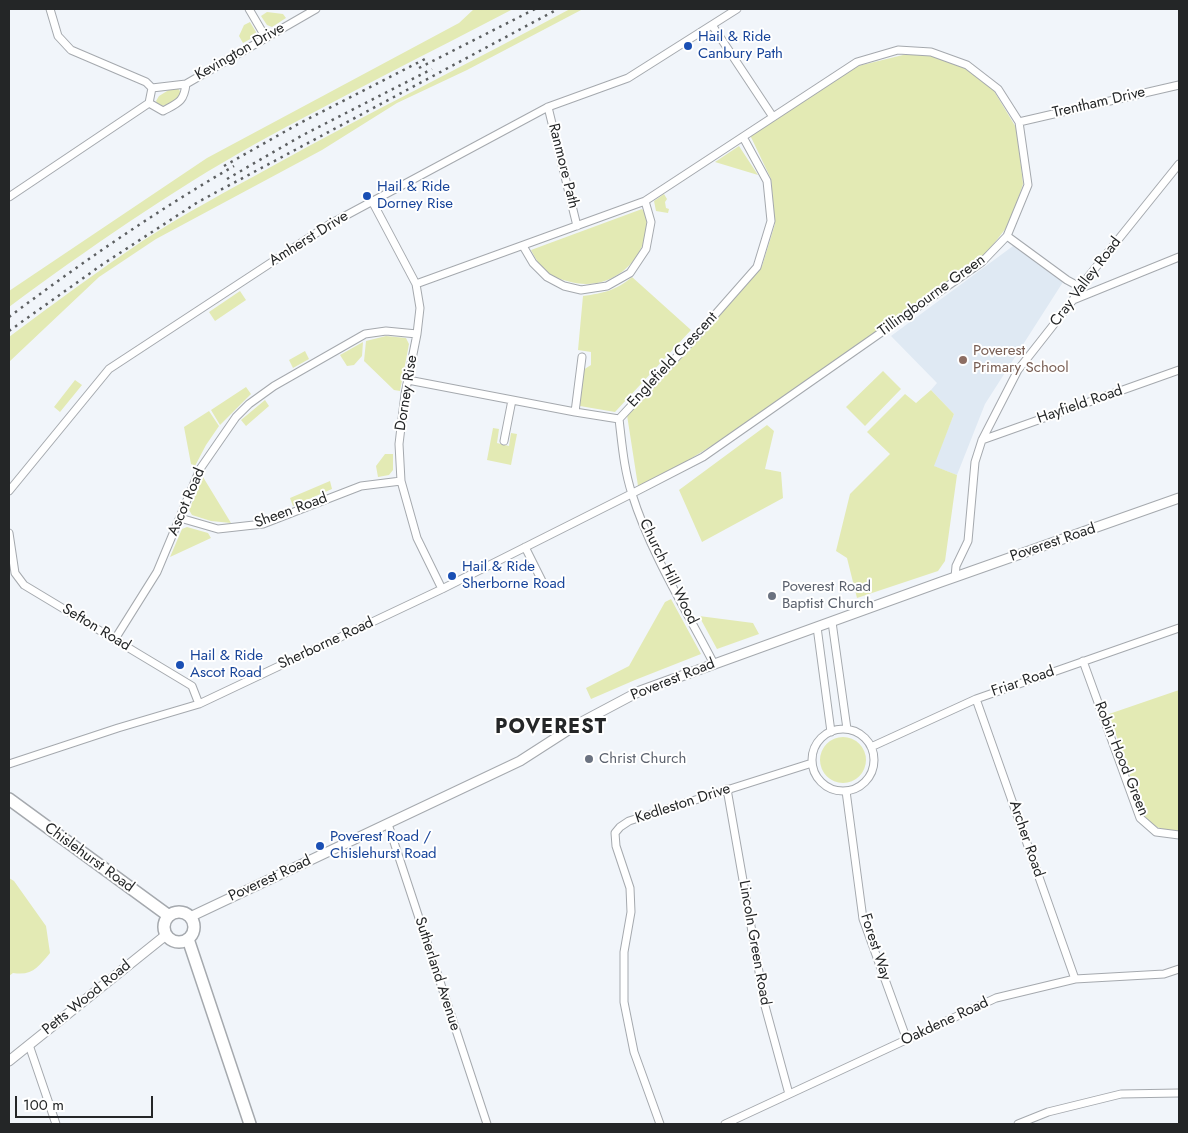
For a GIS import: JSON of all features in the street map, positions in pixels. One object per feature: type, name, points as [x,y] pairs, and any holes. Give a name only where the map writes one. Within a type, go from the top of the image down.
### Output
[{"type":"main road","name":"Chislehurst Road","points":[[9,799],[169,916]]},
{"type":"main road","points":[[179,912],[190,917],[194,926],[188,939],[178,942],[173,941],[166,935],[164,924],[169,916],[179,912]]},
{"type":"main road","points":[[188,939],[250,1124]]},
{"type":"street","points":[[50,9],[58,36],[71,50],[146,82],[152,88]]},
{"type":"street","points":[[249,9],[266,38]]},
{"type":"street","name":"Kevington Drive","points":[[149,103],[164,111],[181,102],[185,94],[186,84],[316,9]]},
{"type":"street","name":"Amherst Drive","points":[[9,491],[109,369],[330,224],[548,107],[628,78],[737,9]]},
{"type":"street","points":[[712,25],[773,117]]},
{"type":"street","name":"Tillingbourne Green","points":[[416,284],[645,201],[857,62],[898,50],[931,52],[967,64],[998,89],[1019,122],[1028,185],[1007,236],[982,262],[756,421],[703,457],[632,494]]},
{"type":"street","points":[[152,88],[186,84]]},
{"type":"street","name":"Trentham Drive","points":[[1019,122],[1179,85]]},
{"type":"street","points":[[9,197],[149,103],[152,88]]},
{"type":"street","name":"Ranmore Path","points":[[548,107],[577,226]]},
{"type":"street","name":"Englefield Crescent","points":[[408,380],[619,419],[757,267],[771,222],[767,180],[743,137]]},
{"type":"street","name":"Cray Valley Road","points":[[955,577],[956,566],[968,541],[975,462],[982,440],[1018,370],[1073,300],[1080,287],[1179,164]]},
{"type":"street","name":"Dorney Rise","points":[[372,201],[416,284],[420,308],[418,334],[408,380],[399,444],[401,481],[417,538],[442,589]]},
{"type":"street","points":[[523,246],[533,263],[547,277],[564,286],[581,290],[607,286],[630,273],[646,249],[651,222],[645,201]]},
{"type":"street","points":[[1007,236],[1067,280],[1080,287]]},
{"type":"street","points":[[1073,300],[1179,257]]},
{"type":"street","name":"Ascot Road","points":[[115,639],[157,572],[200,469],[224,432],[249,404],[274,386],[365,334],[386,331],[418,334]]},
{"type":"street","points":[[575,412],[582,357]]},
{"type":"street","name":"Hayfield Road","points":[[982,440],[1179,370]]},
{"type":"street","points":[[504,441],[512,400]]},
{"type":"street","name":"Church Hill Wood","points":[[619,419],[624,466],[645,533],[714,664]]},
{"type":"street","name":"Sheen Road","points":[[180,518],[218,529],[263,524],[361,486],[401,481]]},
{"type":"street","name":"Sherborne Road","points":[[9,764],[118,728],[199,704],[442,589],[632,494]]},
{"type":"street","name":"Poverest Road","points":[[190,917],[520,761],[576,724],[640,691],[1179,498]]},
{"type":"street","name":"Sefton Road","points":[[9,538],[15,573],[24,585],[192,686],[199,704]]},
{"type":"street","points":[[525,547],[542,581]]},
{"type":"street","points":[[832,622],[846,729]]},
{"type":"street","points":[[817,627],[830,732]]},
{"type":"street","name":"Friar Road","points":[[871,747],[976,699],[1179,628]]},
{"type":"street","name":"Robin Hood Green","points":[[1083,661],[1140,818],[1156,832],[1179,835]]},
{"type":"street","name":"Archer Road","points":[[976,699],[1075,979]]},
{"type":"street","points":[[846,729],[857,732],[865,738],[871,747],[874,756],[874,766],[864,783],[856,789],[836,791],[823,784],[814,773],[812,753],[816,744],[830,732],[846,729]]},
{"type":"street","name":"Kedleston Drive","points":[[660,1124],[634,1052],[624,1002],[624,952],[631,912],[630,888],[616,846],[616,833],[620,827],[629,821],[812,763]]},
{"type":"street","name":"Lincoln Green Road","points":[[727,790],[765,1006],[789,1094]]},
{"type":"street","name":"Forest Way","points":[[846,791],[863,920],[907,1040]]},
{"type":"street","name":"Sutherland Avenue","points":[[388,824],[486,1124]]},
{"type":"street","name":"Petts Wood Road","points":[[9,1061],[166,935]]},
{"type":"street","name":"Oakdene Road","points":[[725,1124],[996,998],[1075,979],[1164,974],[1179,969]]},
{"type":"street","points":[[29,1045],[56,1124]]},
{"type":"street","points":[[1018,1124],[1048,1112],[1121,1094],[1179,1093]]},
{"type":"shaded area","name":"Poverest Primary School","points":[[1013,246],[1063,282],[985,404],[957,475],[933,466],[954,414],[931,390],[937,383],[891,336]]},
{"type":"green space","points":[[474,9],[513,9],[319,109],[223,162],[129,222],[9,307],[9,291],[207,158],[459,23]]},
{"type":"green space","points":[[570,9],[583,9],[467,70],[397,103],[322,150],[156,239],[99,277],[9,362],[9,337],[159,230],[306,148]]},
{"type":"green space","points":[[267,12],[283,14],[286,18],[272,27],[267,25],[261,16]]},
{"type":"green space","points":[[250,22],[256,32],[254,37],[243,43],[239,36],[244,25]]},
{"type":"green space","points":[[907,54],[933,56],[965,68],[994,91],[1017,129],[1023,184],[1010,223],[985,255],[742,427],[682,464],[638,486],[627,415],[762,266],[775,224],[771,179],[750,135],[858,66]]},
{"type":"green space","points":[[172,88],[178,88],[181,93],[179,96],[166,105],[159,106],[156,101],[159,96]]},
{"type":"green space","points":[[739,146],[758,175],[715,162]]},
{"type":"green space","points":[[664,194],[667,199],[665,202],[666,208],[669,209],[668,213],[656,211],[654,201]]},
{"type":"green space","points":[[642,209],[646,215],[647,227],[640,250],[625,269],[604,281],[580,284],[553,277],[544,270],[531,250]]},
{"type":"green space","points":[[632,277],[691,330],[615,412],[580,406],[583,370],[591,365],[591,352],[578,350],[583,296],[609,291]]},
{"type":"green space","points":[[240,291],[246,300],[215,321],[209,312]]},
{"type":"green space","points":[[386,336],[406,338],[409,344],[400,391],[394,390],[364,361],[366,341]]},
{"type":"green space","points":[[363,342],[362,356],[354,365],[347,366],[340,355]]},
{"type":"green space","points":[[305,351],[309,359],[293,368],[289,360]]},
{"type":"green space","points":[[883,371],[901,389],[865,426],[846,407]]},
{"type":"green space","points":[[75,380],[82,385],[60,412],[54,407]]},
{"type":"green space","points":[[246,387],[251,394],[220,425],[211,410]]},
{"type":"green space","points":[[931,390],[954,414],[934,466],[957,475],[945,561],[938,571],[857,598],[847,558],[836,551],[850,494],[890,454],[867,432],[905,394],[916,403]]},
{"type":"green space","points":[[265,400],[269,406],[246,426],[241,420]]},
{"type":"green space","points":[[209,411],[219,426],[195,466],[191,464],[184,427]]},
{"type":"green space","points":[[767,425],[774,431],[765,469],[781,472],[783,498],[702,542],[679,490]]},
{"type":"green space","points":[[493,428],[499,429],[497,443],[509,446],[511,433],[517,434],[511,465],[487,460]]},
{"type":"green space","points":[[385,454],[393,454],[393,470],[389,475],[378,477],[376,466]]},
{"type":"green space","points":[[203,477],[231,523],[211,521],[192,515],[189,510]]},
{"type":"green space","points":[[330,481],[332,489],[293,506],[290,498]]},
{"type":"green space","points":[[187,527],[208,533],[211,538],[170,557],[182,529]]},
{"type":"green space","points":[[671,599],[701,654],[591,699],[586,688],[629,666],[665,602]]},
{"type":"green space","points":[[699,616],[753,623],[759,634],[717,649]]},
{"type":"green space","points":[[1179,690],[1179,832],[1154,825],[1143,814],[1109,714]]},
{"type":"green space","points":[[848,737],[860,743],[865,751],[865,769],[860,777],[852,782],[838,783],[826,777],[821,769],[820,755],[826,743],[834,738]]},
{"type":"green space","points":[[9,878],[14,881],[46,926],[50,953],[30,972],[13,973],[9,976]]},
{"type":"railway","points":[[419,68],[535,9]]},
{"type":"railway","points":[[9,331],[103,264],[198,202],[558,9]]},
{"type":"railway","points":[[224,166],[300,123],[425,59]]},
{"type":"railway","points":[[227,179],[301,136],[432,69]]},
{"type":"railway","points":[[9,317],[119,238],[234,166]]},
{"type":"place","name":"Hail & Ride Canbury Path","points":[[688,46]]},
{"type":"place","name":"Hail & Ride Dorney Rise","points":[[367,196]]},
{"type":"place","name":"Poverest Primary School","points":[[963,360]]},
{"type":"place","name":"Hail & Ride Sherborne Road","points":[[452,576]]},
{"type":"place","name":"Poverest Road Baptist Church","points":[[772,596]]},
{"type":"place","name":"Hail & Ride Ascot Road","points":[[180,665]]},
{"type":"place","name":"Christ Church","points":[[589,759]]},
{"type":"place","name":"Poverest Road / Chislehurst Road","points":[[320,846]]},
{"type":"district","name":"POVEREST","points":[[551,728]]}]
